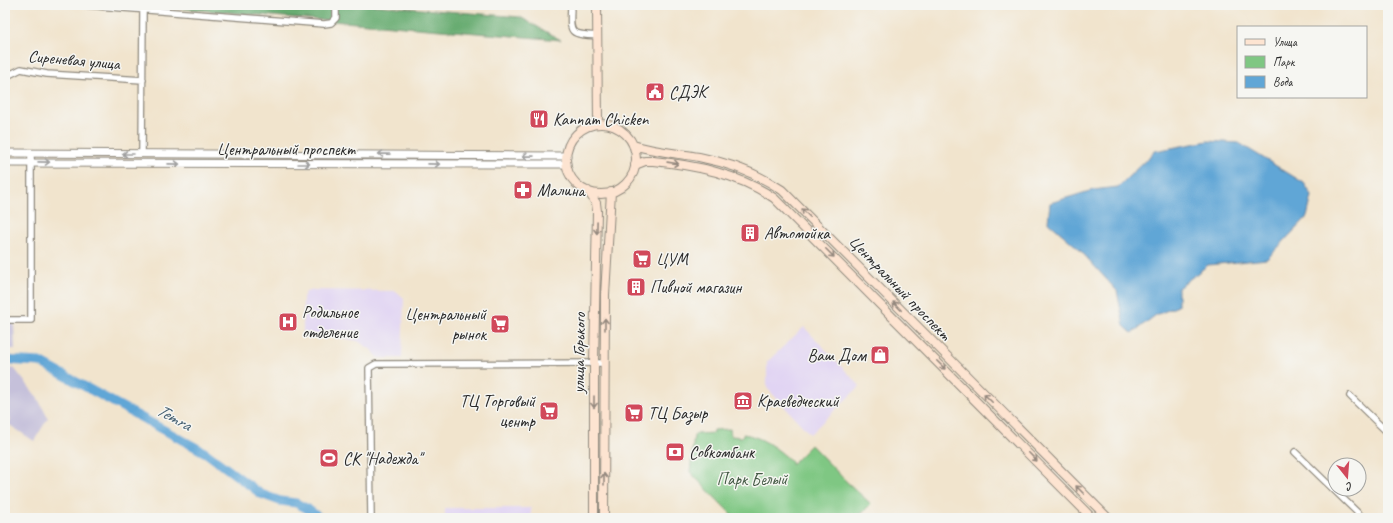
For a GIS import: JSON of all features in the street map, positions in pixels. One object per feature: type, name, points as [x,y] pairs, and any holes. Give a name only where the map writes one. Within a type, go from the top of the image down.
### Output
[{"type":"main road","points":[[597,5],[598,124]]},
{"type":"main road","points":[[598,124],[612,126],[620,130],[633,145],[636,155],[635,165],[628,180],[611,192],[598,193],[588,191],[575,181],[567,160],[568,147],[579,132],[598,124]]},
{"type":"main road","name":"Центральный проспект","points":[[633,145],[645,149],[709,160],[755,174],[782,190],[1108,518]]},
{"type":"main road","name":"Центральный проспект","points":[[635,165],[645,161],[684,165],[713,171],[750,184],[774,198],[1092,518]]},
{"type":"main road","points":[[750,184],[755,174]]},
{"type":"main road","name":"улица Горького","points":[[588,191],[596,203],[597,211],[594,363],[594,518]]},
{"type":"main road","name":"улица Горького","points":[[604,518],[606,295],[611,192]]},
{"type":"main road","points":[[924,348],[931,341]]},
{"type":"street","points":[[85,5],[324,24],[331,23],[336,18],[336,5]]},
{"type":"street","points":[[570,5],[570,25],[573,32],[577,35],[598,36]]},
{"type":"street","points":[[142,154],[143,10]]},
{"type":"street","name":"Сиреневая улица","points":[[5,77],[21,69],[47,74],[143,80]]},
{"type":"street","name":"Центральный проспект","points":[[5,153],[567,160]]},
{"type":"street","points":[[5,320],[31,320],[31,154]]},
{"type":"street","name":"Центральный проспект","points":[[5,163],[567,160]]},
{"type":"street","points":[[371,518],[369,368],[376,364],[400,363],[605,364]]},
{"type":"street","points":[[1350,396],[1388,433]]},
{"type":"street","points":[[1295,452],[1363,518]]},
{"type":"shaded area","points":[[314,290],[396,291],[404,298],[402,358],[378,358],[373,351],[358,341],[336,337],[310,337],[303,332],[303,297],[306,292]]},
{"type":"shaded area","points":[[14,321],[15,349],[5,349],[5,322]]},
{"type":"shaded area","points":[[804,327],[860,386],[810,434],[767,388],[767,362]]},
{"type":"shaded area","points":[[14,368],[37,397],[48,418],[34,441],[8,424],[11,419],[5,415],[5,370]]},
{"type":"shaded area","points":[[445,508],[531,508],[531,518],[445,518]]},
{"type":"green space","points":[[138,5],[372,5],[520,17],[561,40]]},
{"type":"green space","name":"Парк Белый","points":[[730,429],[731,436],[742,437],[743,434],[763,440],[781,452],[791,461],[791,465],[811,445],[871,504],[857,518],[735,518],[690,472],[694,436],[696,434],[714,433],[714,430]]},
{"type":"water","points":[[1208,141],[1239,143],[1304,183],[1312,196],[1307,217],[1267,259],[1208,265],[1178,288],[1178,306],[1156,315],[1132,333],[1124,326],[1117,291],[1078,248],[1048,222],[1050,203],[1093,190],[1118,187],[1155,151]]},
{"type":"waterway","name":"Temra","points":[[5,360],[40,362],[206,453],[261,494],[280,501],[296,503],[320,518]]},
{"type":"place","name":"СДЭК","points":[[655,92]]},
{"type":"place","name":"Kannam Chicken","points":[[539,119]]},
{"type":"place","name":"Малина","points":[[523,190]]},
{"type":"place","name":"Автомойка","points":[[750,233]]},
{"type":"place","name":"ЦУМ","points":[[642,259]]},
{"type":"place","name":"Пивной магазин","points":[[636,287]]},
{"type":"place","name":"Родильное отделение","points":[[288,322]]},
{"type":"place","name":"Центральный рынок","points":[[500,324]]},
{"type":"place","name":"Ваш Дом","points":[[880,355]]},
{"type":"place","name":"Краеведческий","points":[[743,401]]},
{"type":"place","name":"ТЦ Торговый центр","points":[[549,411]]},
{"type":"place","name":"ТЦ Базыр","points":[[634,413]]},
{"type":"place","name":"Совкомбанк","points":[[675,452]]},
{"type":"place","name":"СК \"Надежда\"","points":[[329,458]]}]
